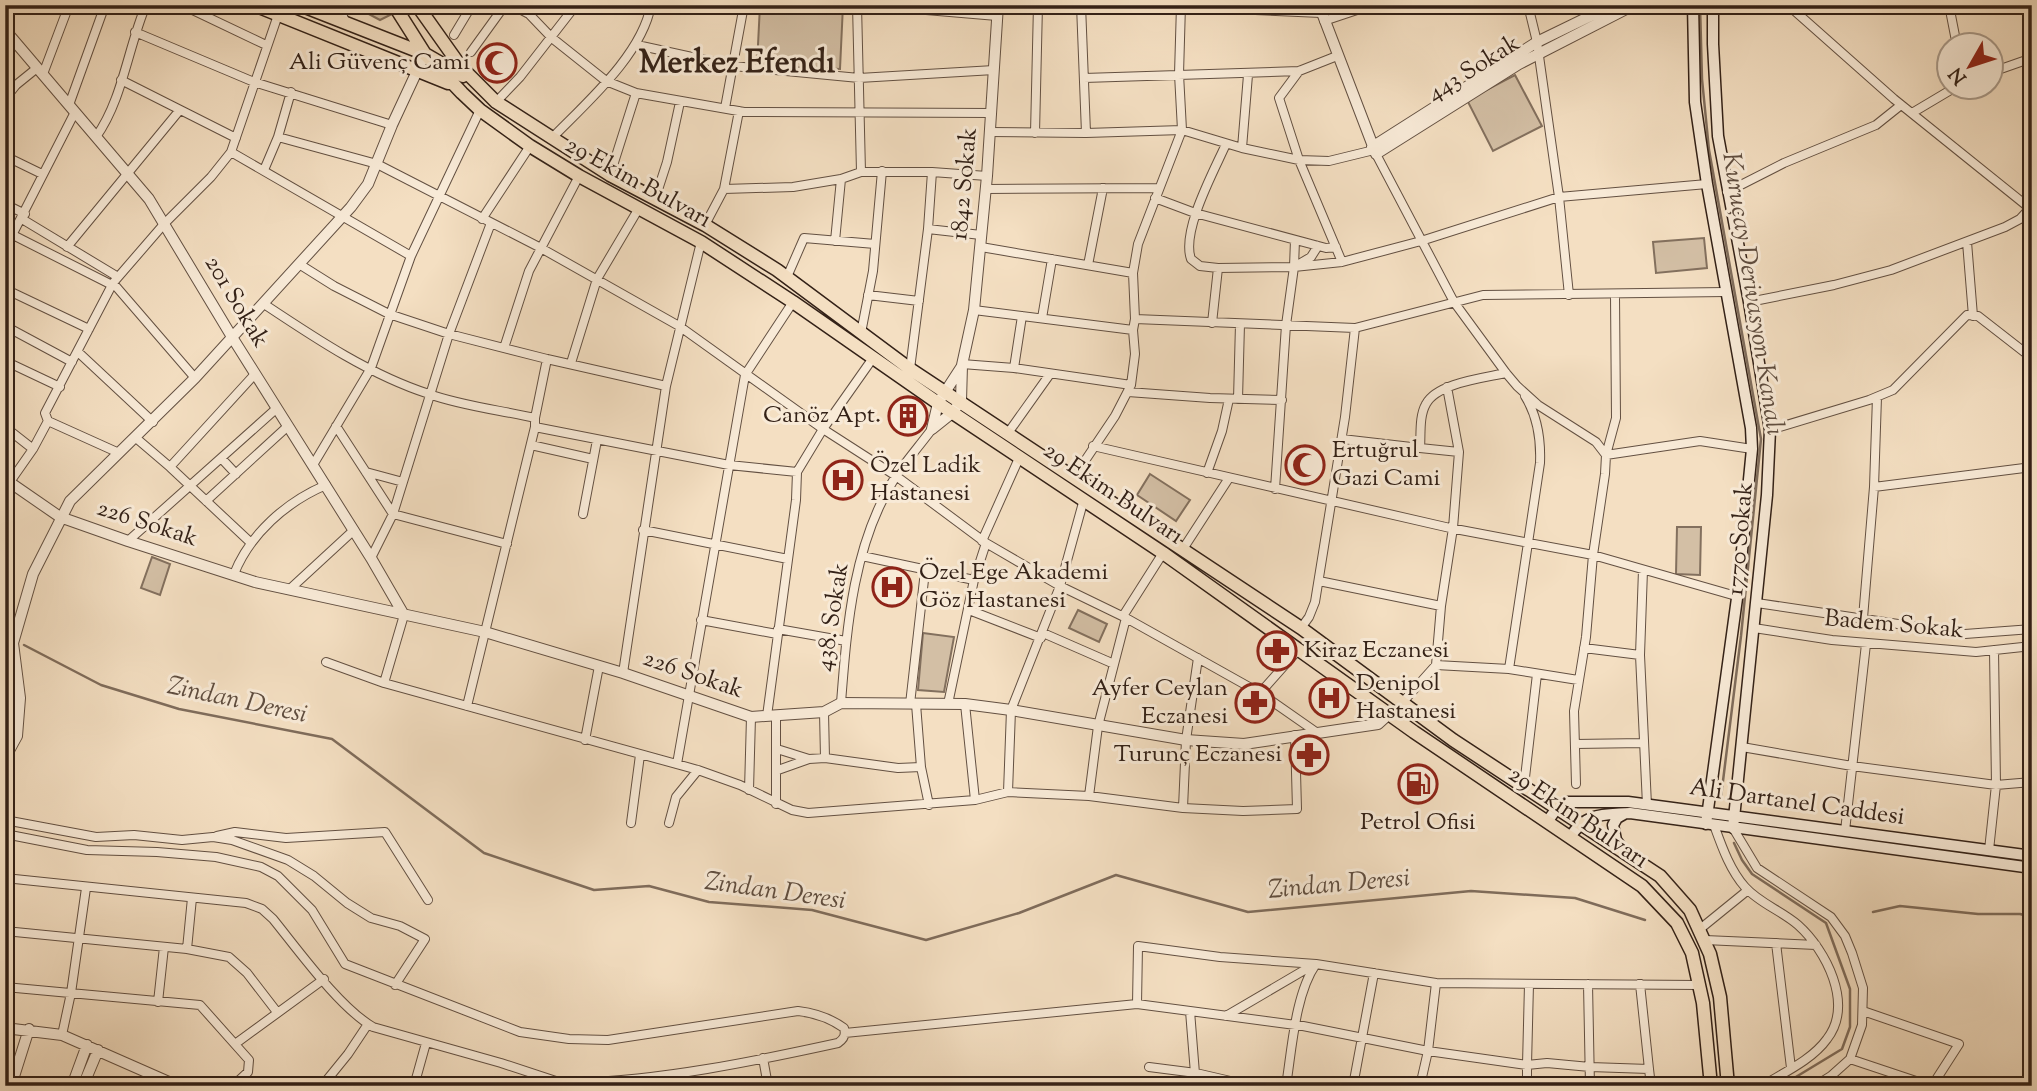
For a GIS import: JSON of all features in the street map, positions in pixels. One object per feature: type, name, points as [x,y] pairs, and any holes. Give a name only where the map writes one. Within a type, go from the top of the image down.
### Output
[{"type":"main road","points":[[254,5],[417,69],[457,88]]},
{"type":"main road","points":[[300,5],[425,54],[486,92]]},
{"type":"main road","points":[[416,5],[425,32],[425,54]]},
{"type":"main road","name":"29 Ekim Bulvarı","points":[[416,5],[461,67],[496,102],[610,175],[705,225],[787,277],[911,369],[1301,628],[1402,703],[1660,876],[1690,911],[1703,935],[1720,997],[1728,1086]]},
{"type":"main road","name":"1770 Sokak","points":[[1693,5],[1695,102],[1751,428],[1752,449],[1709,821]]},
{"type":"main road","name":"1770 Sokak","points":[[1713,5],[1718,136],[1770,430],[1767,495],[1734,822]]},
{"type":"main road","points":[[378,36],[393,30],[397,10]]},
{"type":"main road","name":"29 Ekim Bulvarı","points":[[397,10],[425,54],[457,88],[480,110],[530,146],[579,176],[701,242],[793,302],[938,403],[1163,553],[1389,714],[1642,886],[1667,911],[1686,940],[1696,968],[1711,1086]]},
{"type":"main road","points":[[1538,796],[1573,801]]},
{"type":"main road","name":"Ali Dartanel Caddesi","points":[[1557,808],[1573,801],[1647,805],[1709,821]]},
{"type":"main road","points":[[1547,822],[1557,808]]},
{"type":"main road","points":[[1624,814],[1614,821],[1613,829],[1616,840],[1625,853]]},
{"type":"main road","name":"Ali Dartanel Caddesi","points":[[1579,824],[1602,815],[1624,814],[1845,831],[2032,856]]},
{"type":"main road","name":"Ali Dartanel Caddesi","points":[[1734,822],[2032,869]]},
{"type":"main road","points":[[1570,837],[1579,824]]},
{"type":"street","points":[[5,15],[12,5]]},
{"type":"street","points":[[5,99],[16,85],[40,71],[69,5]]},
{"type":"street","points":[[5,248],[9,232],[23,217],[72,108],[106,5]]},
{"type":"street","points":[[96,137],[105,124],[146,5]]},
{"type":"street","points":[[182,5],[266,45]]},
{"type":"street","points":[[338,5],[346,23]]},
{"type":"street","points":[[454,35],[472,5]]},
{"type":"street","points":[[471,52],[505,5]]},
{"type":"street","points":[[512,5],[529,14],[551,38],[607,81],[636,93],[739,111],[992,113]]},
{"type":"street","points":[[496,102],[576,5]]},
{"type":"street","points":[[551,139],[607,81],[637,45],[648,24],[651,5]]},
{"type":"street","points":[[725,108],[744,5]]},
{"type":"street","points":[[857,5],[861,172]]},
{"type":"street","points":[[867,5],[998,11]]},
{"type":"street","points":[[1035,133],[1038,5]]},
{"type":"street","points":[[1081,5],[1086,133]]},
{"type":"street","points":[[1141,5],[1321,13],[1372,5]]},
{"type":"street","points":[[1528,5],[1537,42],[1559,197],[1569,295]]},
{"type":"street","name":"443 Sokak","points":[[1374,150],[1537,42],[1614,5]]},
{"type":"street","name":"443 Sokak","points":[[1374,150],[1538,54],[1634,5]]},
{"type":"street","points":[[1749,302],[1834,285],[1891,270],[2020,219],[2031,208],[1901,105],[1788,5]]},
{"type":"street","points":[[1949,5],[1954,32]]},
{"type":"street","points":[[1074,477],[1115,416],[1130,388],[1135,354],[1133,273],[1138,244],[1182,130],[1179,74],[1181,6]]},
{"type":"street","name":"1842 Sokak","points":[[962,365],[974,310],[981,247],[998,11]]},
{"type":"street","points":[[1321,13],[1374,150],[1420,241],[1454,302],[1534,411],[1541,446],[1508,669]]},
{"type":"street","points":[[119,453],[48,421],[45,413],[114,282],[231,152],[278,15]]},
{"type":"street","name":"201 Sokak","points":[[5,30],[149,199],[232,337],[372,558],[404,615]]},
{"type":"street","points":[[135,32],[254,82],[391,124]]},
{"type":"street","points":[[637,45],[733,66],[859,78],[993,70]]},
{"type":"street","points":[[5,758],[18,736],[20,698],[13,643],[33,573],[70,501],[195,378],[264,304],[368,184],[391,124],[425,54]]},
{"type":"street","points":[[1084,78],[1179,74],[1248,75],[1298,71],[1337,55]]},
{"type":"street","points":[[2006,67],[2032,58]]},
{"type":"street","points":[[1298,71],[1279,98],[1299,160],[1342,262]]},
{"type":"street","points":[[1242,148],[1248,75]]},
{"type":"street","points":[[121,80],[236,138]]},
{"type":"street","points":[[264,170],[278,137],[291,92]]},
{"type":"street","points":[[610,175],[636,93]]},
{"type":"street","points":[[1912,113],[1936,99]]},
{"type":"street","points":[[655,199],[667,162],[680,102]]},
{"type":"street","points":[[1727,192],[1784,163],[1875,125],[1901,105]]},
{"type":"street","points":[[313,465],[371,368],[411,256],[480,110]]},
{"type":"street","points":[[67,247],[180,111]]},
{"type":"street","points":[[705,225],[724,189],[739,111]]},
{"type":"street","points":[[990,132],[1182,130],[1226,144],[1299,160],[1329,161],[1374,150]]},
{"type":"street","points":[[278,137],[377,164],[539,247],[679,326],[823,429],[896,476],[984,542],[1060,586],[1124,617],[1260,693],[1316,732]]},
{"type":"street","points":[[1226,144],[1195,213],[1189,249],[1191,259],[1200,266],[1294,267],[1342,262],[1420,241],[1559,197],[1707,184]]},
{"type":"street","points":[[372,558],[393,514],[487,221],[530,146]]},
{"type":"street","points":[[231,152],[411,256]]},
{"type":"street","points":[[5,156],[42,174]]},
{"type":"street","points":[[861,333],[876,244],[882,171]]},
{"type":"street","points":[[724,189],[793,187],[841,179],[861,172],[932,172],[987,176]]},
{"type":"street","points":[[911,369],[932,172]]},
{"type":"street","points":[[504,348],[528,271],[579,176]]},
{"type":"street","points":[[835,241],[841,179]]},
{"type":"street","points":[[1088,265],[1103,188]]},
{"type":"street","points":[[986,189],[1159,188]]},
{"type":"street","points":[[1155,198],[1195,213],[1318,246],[1336,247]]},
{"type":"street","points":[[5,204],[114,282],[195,378]]},
{"type":"street","points":[[571,363],[597,279],[639,208]]},
{"type":"street","points":[[928,229],[981,235]]},
{"type":"street","points":[[9,232],[114,282]]},
{"type":"street","points":[[787,277],[804,238],[876,244]]},
{"type":"street","points":[[1275,489],[1295,240]]},
{"type":"street","points":[[623,673],[666,386],[701,242]]},
{"type":"street","points":[[1967,242],[1973,316]]},
{"type":"street","points":[[1294,267],[1311,257],[1318,246]]},
{"type":"street","points":[[981,247],[1133,273]]},
{"type":"street","points":[[1042,318],[1052,259]]},
{"type":"street","points":[[299,264],[334,286],[389,314],[449,334],[666,386]]},
{"type":"street","points":[[1212,323],[1218,268]]},
{"type":"street","points":[[5,289],[89,329]]},
{"type":"street","points":[[1135,319],[1355,328],[1483,295],[1726,292]]},
{"type":"street","points":[[868,295],[919,301]]},
{"type":"street","points":[[1576,784],[1574,712],[1606,455],[1616,418],[1615,295]]},
{"type":"street","points":[[677,764],[746,375],[793,302]]},
{"type":"street","points":[[264,304],[320,341],[430,395],[534,418]]},
{"type":"street","points":[[974,310],[1133,330]]},
{"type":"street","points":[[1770,430],[1893,390],[1967,315],[1978,316],[1995,327],[2032,358]]},
{"type":"street","points":[[1014,369],[1021,316]]},
{"type":"street","points":[[1207,473],[1233,399],[1240,324]]},
{"type":"street","points":[[5,327],[72,362]]},
{"type":"street","points":[[1301,628],[1312,610],[1319,581],[1342,439],[1355,328]]},
{"type":"street","points":[[78,352],[153,422]]},
{"type":"street","points":[[776,804],[778,770],[772,715],[778,631],[797,472],[823,429],[873,358]]},
{"type":"street","points":[[467,706],[531,445],[547,359]]},
{"type":"street","points":[[5,376],[9,362],[60,387]]},
{"type":"street","points":[[962,365],[1014,369],[1130,388],[1233,399],[1282,400]]},
{"type":"street","points":[[932,429],[938,403],[962,365]]},
{"type":"street","points":[[932,429],[953,413],[961,401],[962,365]]},
{"type":"street","points":[[1420,448],[1422,412],[1427,401],[1447,387],[1506,373]]},
{"type":"street","points":[[170,467],[255,374]]},
{"type":"street","points":[[1008,433],[1050,374]]},
{"type":"street","points":[[1517,386],[1538,405],[1597,442],[1606,455]]},
{"type":"street","points":[[1402,703],[1436,665],[1441,606],[1453,528],[1459,452],[1447,387]]},
{"type":"street","points":[[1863,618],[1874,487],[1877,397]]},
{"type":"street","points":[[128,541],[277,408]]},
{"type":"street","points":[[7,484],[33,449],[48,421]]},
{"type":"street","points":[[206,501],[288,426]]},
{"type":"street","points":[[336,426],[393,514],[507,544]]},
{"type":"street","points":[[535,427],[729,465],[797,472]]},
{"type":"street","points":[[5,428],[33,449]]},
{"type":"street","name":"438. Sokak","points":[[841,703],[854,583],[862,556],[882,502],[896,476],[932,429]]},
{"type":"street","points":[[136,438],[250,542]]},
{"type":"street","points":[[1342,439],[1459,452]]},
{"type":"street","points":[[583,514],[597,440]]},
{"type":"street","points":[[1606,455],[1700,441],[1752,449]]},
{"type":"street","points":[[531,445],[593,458]]},
{"type":"street","points":[[1093,446],[1332,502],[1593,555],[1736,596]]},
{"type":"street","points":[[948,704],[984,542],[1020,456]]},
{"type":"street","points":[[222,458],[236,474]]},
{"type":"street","points":[[1874,487],[2032,467]]},
{"type":"street","points":[[366,472],[403,482]]},
{"type":"street","points":[[1183,549],[1229,478]]},
{"type":"street","name":"226 Sokak","points":[[7,484],[61,517],[255,582],[485,632],[623,673],[751,717],[824,712],[841,703],[965,704],[1186,740],[1244,744],[1378,724],[1389,714]]},
{"type":"street","points":[[234,574],[250,542],[266,525],[312,491],[326,485]]},
{"type":"street","points":[[1008,792],[1010,710],[1060,586],[1084,499]]},
{"type":"street","points":[[290,589],[354,530]]},
{"type":"street","points":[[643,530],[788,559]]},
{"type":"street","points":[[1089,796],[1098,726],[1124,617],[1163,553]]},
{"type":"street","points":[[862,556],[974,580]]},
{"type":"street","points":[[1643,570],[1640,655],[1647,805]]},
{"type":"street","points":[[925,571],[913,704],[929,805]]},
{"type":"street","points":[[1319,581],[1441,606]]},
{"type":"street","points":[[1757,603],[1965,634],[2032,629]]},
{"type":"street","points":[[969,610],[1114,664]]},
{"type":"street","points":[[384,683],[404,615]]},
{"type":"street","points":[[701,620],[846,641]]},
{"type":"street","name":"Badem Sokak","points":[[1754,628],[1866,644],[1976,652],[2032,646]]},
{"type":"street","points":[[1845,831],[1866,644]]},
{"type":"street","points":[[1584,648],[1640,655]]},
{"type":"street","points":[[1260,693],[1299,649]]},
{"type":"street","points":[[1989,850],[1996,785],[1994,650]]},
{"type":"street","points":[[1183,808],[1186,740],[1198,658]]},
{"type":"street","points":[[326,662],[384,683],[698,770],[776,804],[808,813],[929,805],[975,800],[1008,792],[1089,796],[1183,808],[1244,811],[1297,809],[1295,735]]},
{"type":"street","points":[[1436,665],[1508,669],[1578,680]]},
{"type":"street","points":[[585,740],[599,666]]},
{"type":"street","points":[[1524,786],[1537,674]]},
{"type":"street","points":[[965,704],[975,800]]},
{"type":"street","points":[[824,712],[825,758]]},
{"type":"street","points":[[749,790],[751,717]]},
{"type":"street","points":[[1575,744],[1644,743]]},
{"type":"street","points":[[1742,747],[1852,766],[1996,785],[2032,782]]},
{"type":"street","points":[[777,749],[809,759]]},
{"type":"street","points":[[631,823],[640,755]]},
{"type":"street","points":[[778,770],[809,759],[825,758],[898,768],[921,767]]},
{"type":"street","points":[[669,823],[676,797],[698,770]]},
{"type":"street","points":[[5,820],[96,837],[134,835],[182,840],[235,832],[286,838],[385,832],[428,900]]},
{"type":"street","points":[[1709,821],[1732,869],[1748,890],[1796,923],[1816,945],[1828,965],[1836,989],[1836,1021],[1829,1037],[1820,1047],[1762,1086]]},
{"type":"street","points":[[1734,822],[1756,868],[1831,917],[1845,936],[1863,988],[1862,1026],[1850,1059],[1815,1086]]},
{"type":"street","points":[[5,834],[88,850],[216,857],[261,867],[278,876],[312,910],[345,964],[508,1028],[569,1039],[608,1040],[798,1011],[813,1013],[835,1022],[844,1028],[845,1033]]},
{"type":"street","points":[[213,837],[232,840],[288,860],[371,918],[400,926],[425,939],[395,985]]},
{"type":"street","points":[[5,878],[246,903],[262,909],[273,919],[341,1001],[368,1024],[501,1063],[568,1086],[575,1083],[616,1084],[763,1058],[838,1043],[845,1033],[1137,1004],[1297,1025],[1428,1051],[1527,1065],[1547,1063],[1649,1069]]},
{"type":"street","points":[[62,1035],[71,993],[86,888]]},
{"type":"street","points":[[1703,935],[1748,890]]},
{"type":"street","points":[[187,949],[192,898]]},
{"type":"street","points":[[5,931],[187,949],[229,957],[247,973],[277,1012]]},
{"type":"street","points":[[1703,935],[1816,945]]},
{"type":"street","points":[[1776,943],[1791,1068]]},
{"type":"street","points":[[1137,1004],[1138,946],[1220,957],[1315,964],[1436,983],[1699,985]]},
{"type":"street","points":[[158,1002],[164,947]]},
{"type":"street","points":[[1226,1016],[1315,964]]},
{"type":"street","points":[[1286,1086],[1305,984],[1315,964]]},
{"type":"street","points":[[1353,1086],[1374,973]]},
{"type":"street","points":[[235,1044],[324,979]]},
{"type":"street","points":[[1420,1086],[1428,1051],[1436,983]]},
{"type":"street","points":[[1527,1086],[1529,984]]},
{"type":"street","points":[[1588,984],[1590,1086]]},
{"type":"street","points":[[1640,984],[1651,1086]]},
{"type":"street","points":[[5,987],[200,1005],[249,1060],[248,1072],[233,1086]]},
{"type":"street","points":[[1190,1011],[1196,1086]]},
{"type":"street","points":[[1850,1059],[1931,1086],[1959,1044],[1863,1011]]},
{"type":"street","points":[[322,1086],[368,1024]]},
{"type":"street","points":[[5,1028],[62,1035],[178,1086]]},
{"type":"street","points":[[11,1086],[29,1029]]},
{"type":"street","points":[[414,1086],[426,1043]]},
{"type":"street","points":[[72,1086],[87,1045]]},
{"type":"street","points":[[83,1086],[98,1051]]},
{"type":"street","points":[[763,1058],[768,1086]]},
{"type":"street","points":[[1149,1067],[1196,1073],[1252,1086]]},
{"type":"street","points":[[916,1082],[1006,1086]]},
{"type":"shaded area","points":[[352,5],[388,5],[392,14],[380,20]]},
{"type":"shaded area","points":[[760,5],[843,5],[840,69],[757,65]]},
{"type":"shaded area","points":[[1515,75],[1542,126],[1493,151],[1467,100]]},
{"type":"shaded area","points":[[1704,238],[1707,268],[1656,273],[1653,242]]},
{"type":"shaded area","points":[[1150,474],[1190,500],[1176,521],[1137,495]]},
{"type":"shaded area","points":[[1677,527],[1701,527],[1700,575],[1676,574]]},
{"type":"shaded area","points":[[152,557],[170,564],[160,595],[141,588]]},
{"type":"shaded area","points":[[1078,610],[1107,624],[1099,642],[1069,628]]},
{"type":"shaded area","points":[[923,633],[954,637],[944,692],[918,690]]},
{"type":"waterway","name":"Kuruçay Derivasyon Kanalı","points":[[1700,5],[1702,79],[1709,150],[1761,439],[1721,797]]},
{"type":"waterway","name":"Zindan Deresi","points":[[24,645],[101,685],[179,709],[332,739],[484,853],[594,890],[649,886],[709,902],[812,910],[926,940],[1019,913],[1116,875],[1248,912],[1471,891],[1575,898],[1645,920]]},
{"type":"waterway","name":"Kuruçay Derivasyon Kanalı","points":[[1734,843],[1752,874],[1826,923],[1850,989],[1850,1027],[1842,1049],[1781,1086]]},
{"type":"waterway","name":"Zindan Deresi","points":[[1873,912],[1900,906],[2032,917]]},
{"type":"place","name":"Ali Güvenç Cami","points":[[497,63]]},
{"type":"place","name":"Canöz Apt.","points":[[908,416]]},
{"type":"place","name":"Ertuğrul Gazi Cami","points":[[1305,465]]},
{"type":"place","name":"Özel Ladik Hastanesi","points":[[843,480]]},
{"type":"place","name":"Özel Ege Akademi Göz Hastanesi","points":[[892,587]]},
{"type":"place","name":"Kiraz Eczanesi","points":[[1277,651]]},
{"type":"place","name":"Denipol Hastanesi","points":[[1329,698]]},
{"type":"place","name":"Ayfer Ceylan Eczanesi","points":[[1255,703]]},
{"type":"place","name":"Turunç Eczanesi","points":[[1309,755]]},
{"type":"place","name":"Petrol Ofisi","points":[[1418,784]]},
{"type":"district","name":"Merkez Efendı","points":[[737,64]]}]
